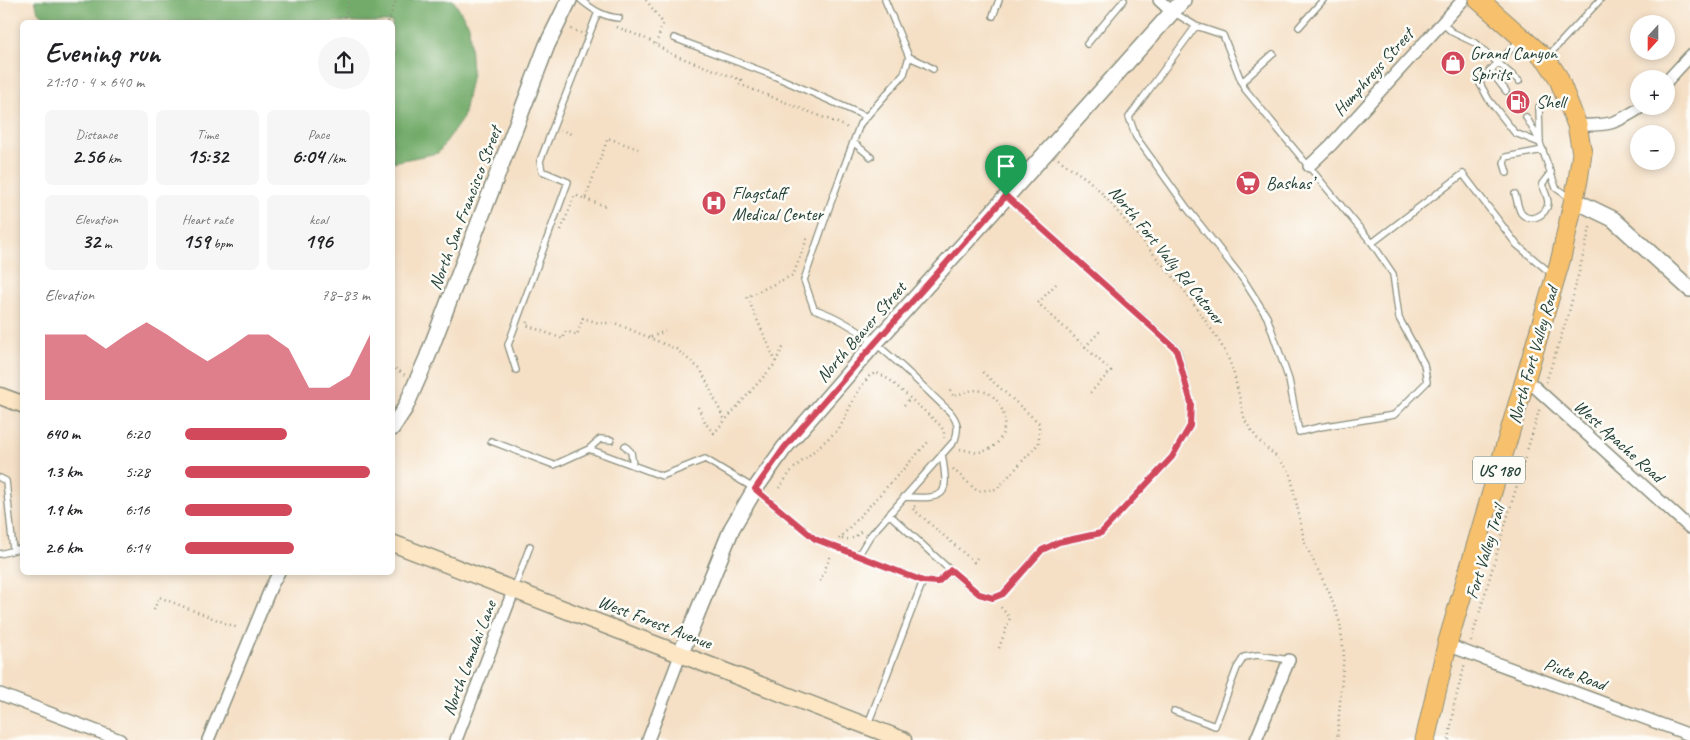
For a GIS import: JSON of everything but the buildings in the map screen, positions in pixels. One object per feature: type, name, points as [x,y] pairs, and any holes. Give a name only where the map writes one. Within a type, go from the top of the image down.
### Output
[{"type":"main road","name":"North Fort Valley Road","points":[[1425,740],[1447,646],[1555,277],[1574,200],[1582,153],[1577,125],[1558,77],[1546,59],[1479,0]]},
{"type":"main road","points":[[0,396],[20,403]]},
{"type":"main road","name":"West Forest Avenue","points":[[395,544],[903,740]]},
{"type":"street","name":"North San Francisco Street","points":[[395,423],[405,408],[428,358],[547,44],[569,0]]},
{"type":"street","points":[[1159,0],[1172,12]]},
{"type":"street","name":"North Beaver Street","points":[[648,740],[732,528],[755,489],[784,448],[875,343],[1183,0]]},
{"type":"street","name":"Humphreys Street","points":[[1309,166],[1463,0]]},
{"type":"street","points":[[1675,72],[1690,56]]},
{"type":"street","points":[[1577,125],[1606,125],[1619,121],[1630,114]]},
{"type":"street","points":[[1574,200],[1613,219],[1690,289]]},
{"type":"street","name":"West Apache Road","points":[[1526,379],[1690,528]]},
{"type":"street","points":[[208,740],[271,586],[277,575]]},
{"type":"street","name":"North Lomalai Lane","points":[[456,740],[514,589]]},
{"type":"street","name":"Piute Road","points":[[1447,646],[1690,735]]},
{"type":"street","points":[[1256,740],[1289,660]]},
{"type":"street","points":[[0,694],[120,740]]},
{"type":"lane","points":[[581,0],[598,12],[610,17],[620,18]]},
{"type":"lane","points":[[858,556],[870,536],[955,440],[958,429],[956,420],[875,343],[831,314],[814,309],[804,280],[830,202],[860,124],[904,74],[909,57],[885,0]]},
{"type":"lane","points":[[993,16],[999,0]]},
{"type":"lane","points":[[1086,44],[1124,0]]},
{"type":"lane","points":[[1299,27],[1323,0]]},
{"type":"lane","points":[[1546,59],[1600,0]]},
{"type":"lane","points":[[516,370],[508,345],[568,182],[542,171],[540,161],[598,12]]},
{"type":"lane","points":[[1172,12],[1196,26],[1223,35],[1244,88],[1372,243],[1393,274],[1399,318],[1424,364],[1427,382],[1394,415],[1299,432],[1289,380],[1267,317],[1243,279],[1187,208],[1136,137],[1130,117],[1196,26]]},
{"type":"lane","points":[[1442,23],[1452,32],[1475,43],[1520,81]]},
{"type":"lane","points":[[674,38],[772,76],[867,117]]},
{"type":"lane","points":[[1522,38],[1479,82],[1489,100],[1516,133],[1540,142]]},
{"type":"lane","points":[[1242,82],[1273,54]]},
{"type":"lane","points":[[909,57],[933,68]]},
{"type":"lane","points":[[1490,70],[1506,91]]},
{"type":"lane","points":[[1539,107],[1540,142]]},
{"type":"lane","points":[[1526,117],[1540,142],[1556,188],[1574,200]]},
{"type":"lane","points":[[854,140],[870,157]]},
{"type":"lane","points":[[1507,173],[1504,162],[1506,157],[1543,150]]},
{"type":"lane","points":[[1515,194],[1521,213],[1526,217],[1534,218],[1541,216],[1546,211],[1548,202],[1542,184],[1551,172]]},
{"type":"lane","points":[[1372,243],[1463,174],[1517,244],[1555,277]]},
{"type":"lane","points":[[889,514],[979,594],[993,598],[1003,594],[1042,550],[1059,542],[1101,533],[1172,457],[1190,426],[1191,403],[1176,349],[1006,196]]},
{"type":"lane","points":[[491,441],[554,465],[589,449],[600,439],[611,440]]},
{"type":"lane","points":[[625,446],[631,452],[633,465]]},
{"type":"lane","points":[[589,449],[662,476],[705,459],[755,489],[815,539],[923,581],[938,582],[951,570]]},
{"type":"lane","points":[[904,497],[931,498],[938,496],[944,490],[946,480],[942,454]]},
{"type":"lane","points":[[0,478],[6,481],[13,550]]},
{"type":"lane","points":[[514,589],[530,546]]},
{"type":"lane","points":[[0,554],[20,548]]},
{"type":"lane","points":[[867,726],[923,581]]},
{"type":"lane","points":[[1174,711],[1215,726],[1237,668],[1244,657],[1258,655],[1289,660]]},
{"type":"path","points":[[344,20],[348,0]]},
{"type":"path","points":[[389,20],[396,0]]},
{"type":"path","points":[[646,0],[663,23],[656,44]]},
{"type":"path","points":[[616,27],[649,40],[670,54],[741,80],[740,84],[845,126],[854,140]]},
{"type":"path","points":[[558,129],[574,135]]},
{"type":"path","points":[[585,199],[608,138],[638,149]]},
{"type":"path","name":"North Fort Vally Rd Cutover","points":[[1061,162],[1100,191],[1184,290],[1226,353],[1237,382],[1245,422],[1259,441],[1290,472],[1305,544],[1332,600],[1340,623],[1343,640],[1344,653],[1337,740]]},
{"type":"path","points":[[561,232],[575,194],[608,207]]},
{"type":"path","points":[[1548,375],[1568,312],[1591,225]]},
{"type":"path","points":[[776,362],[746,297],[793,275],[810,230]]},
{"type":"path","points":[[1056,284],[1038,303],[1111,371],[1089,394]]},
{"type":"path","points":[[530,315],[526,324],[563,339],[566,331],[577,335],[583,318],[598,323],[615,323],[676,349],[701,370],[725,420]]},
{"type":"path","points":[[1085,347],[1102,329]]},
{"type":"path","points":[[651,337],[665,331]]},
{"type":"path","points":[[698,407],[706,424],[714,432],[755,388],[776,362],[784,346]]},
{"type":"path","points":[[950,473],[948,466],[977,491],[997,489],[1039,443],[1039,423],[980,370]]},
{"type":"path","points":[[779,488],[797,466],[839,429],[858,390],[870,375],[877,373],[883,375],[941,426],[944,432],[943,441]]},
{"type":"path","points":[[950,390],[954,397],[961,392],[987,393],[999,402],[1005,420],[1003,432],[995,444],[980,452],[960,449],[954,455]]},
{"type":"path","points":[[904,405],[910,398]]},
{"type":"path","name":"Fort Valley Trail","points":[[1471,640],[1538,414]]},
{"type":"path","points":[[820,581],[839,538],[929,441]]},
{"type":"path","points":[[915,506],[912,508],[974,562],[977,558]]},
{"type":"path","points":[[839,538],[851,540],[862,530]]},
{"type":"path","points":[[154,610],[159,597],[238,628]]},
{"type":"path","points":[[993,598],[1010,618],[999,648]]},
{"type":"path","points":[[1449,740],[1454,705],[1465,666]]},
{"type":"green space","points":[[35,0],[453,0],[469,25],[472,73],[463,118],[438,153],[395,162],[395,20],[50,20],[38,12]]},
{"type":"place","name":"Grand Canyon Spirits","points":[[1453,63]]},
{"type":"place","name":"Shell","points":[[1518,102]]},
{"type":"place","name":"Bashas’","points":[[1248,183]]},
{"type":"place","name":"Flagstaff Medical Center","points":[[714,203]]},
{"type":"route","points":[[1006,196],[1176,349],[1191,403],[1190,426],[1172,457],[1101,533],[1059,542],[1042,550],[1003,594],[993,598],[979,594],[951,570],[938,582],[923,581],[815,539],[755,489],[784,448],[1006,196]]}]
